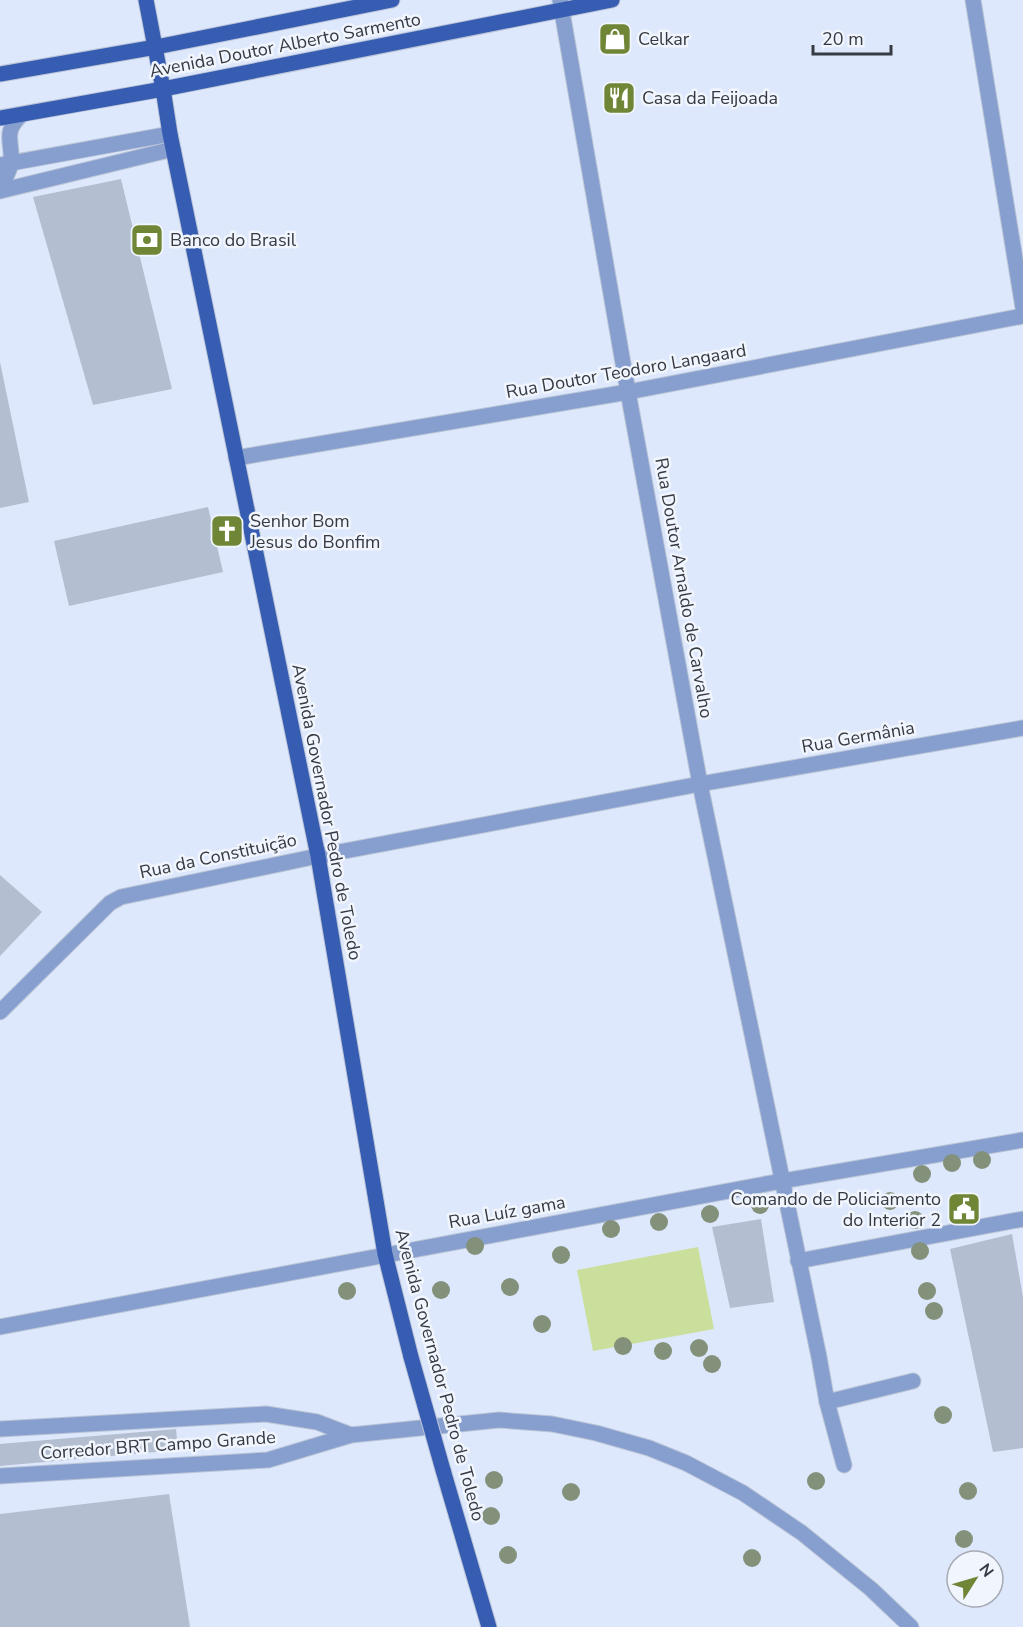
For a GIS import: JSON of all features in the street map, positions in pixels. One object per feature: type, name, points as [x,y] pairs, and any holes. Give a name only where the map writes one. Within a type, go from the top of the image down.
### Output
[{"type":"main road","name":"Avenida Governador Pedro de Toledo","points":[[146,0],[171,142],[318,856],[385,1254],[411,1357],[489,1627]]},
{"type":"main road","name":"Avenida Doutor Alberto Sarmento","points":[[0,74],[156,47],[392,0]]},
{"type":"main road","name":"Avenida Doutor Alberto Sarmento","points":[[0,118],[163,89],[561,5],[612,0]]},
{"type":"street","points":[[973,0],[1023,308]]},
{"type":"street","name":"Rua Doutor Arnaldo de Carvalho","points":[[561,5],[628,392],[700,784],[827,1402],[844,1465]]},
{"type":"street","points":[[21,115],[13,122],[9,134],[6,165],[0,190],[171,142]]},
{"type":"street","points":[[6,165],[171,142]]},
{"type":"street","name":"Rua Doutor Teodoro Langaard","points":[[236,458],[628,392],[1023,316]]},
{"type":"street","name":"Rua Germânia","points":[[700,784],[1023,729]]},
{"type":"street","name":"Rua da Constituição","points":[[0,1012],[116,899],[318,856],[700,784]]},
{"type":"street","name":"Rua Luíz gama","points":[[0,1327],[782,1181],[1023,1140]]},
{"type":"street","points":[[798,1261],[1023,1219]]},
{"type":"street","points":[[827,1402],[913,1381]]},
{"type":"street","name":"Corredor BRT Campo Grande","points":[[0,1429],[266,1414],[317,1422],[351,1435]]},
{"type":"street","name":"Corredor BRT Campo Grande","points":[[0,1476],[268,1460],[351,1435],[499,1420],[552,1424],[596,1433],[649,1448],[686,1463],[753,1499],[802,1533],[871,1589],[911,1627]]},
{"type":"green space","points":[[698,1247],[714,1329],[593,1351],[577,1270]]},
{"type":"building","points":[[121,179],[172,389],[93,405],[33,197]]},
{"type":"building","points":[[0,362],[29,502],[0,508]]},
{"type":"building","points":[[208,507],[223,572],[69,606],[54,541]]},
{"type":"building","points":[[0,875],[42,912],[0,956]]},
{"type":"building","points":[[761,1219],[774,1302],[730,1308],[712,1227]]},
{"type":"building","points":[[1012,1234],[1023,1297],[1023,1448],[993,1452],[950,1249]]},
{"type":"building","points":[[176,1429],[178,1450],[0,1466],[0,1444]]},
{"type":"building","points":[[169,1494],[190,1627],[0,1627],[0,1514]]},
{"type":"place","name":"Celkar","points":[[615,39]]},
{"type":"place","name":"Casa da Feijoada","points":[[619,98]]},
{"type":"place","name":"Banco do Brasil","points":[[147,240]]},
{"type":"place","name":"Senhor Bom Jesus do Bonfim","points":[[227,531]]},
{"type":"place","name":"Comando de Policiamento do Interior 2","points":[[964,1209]]}]
